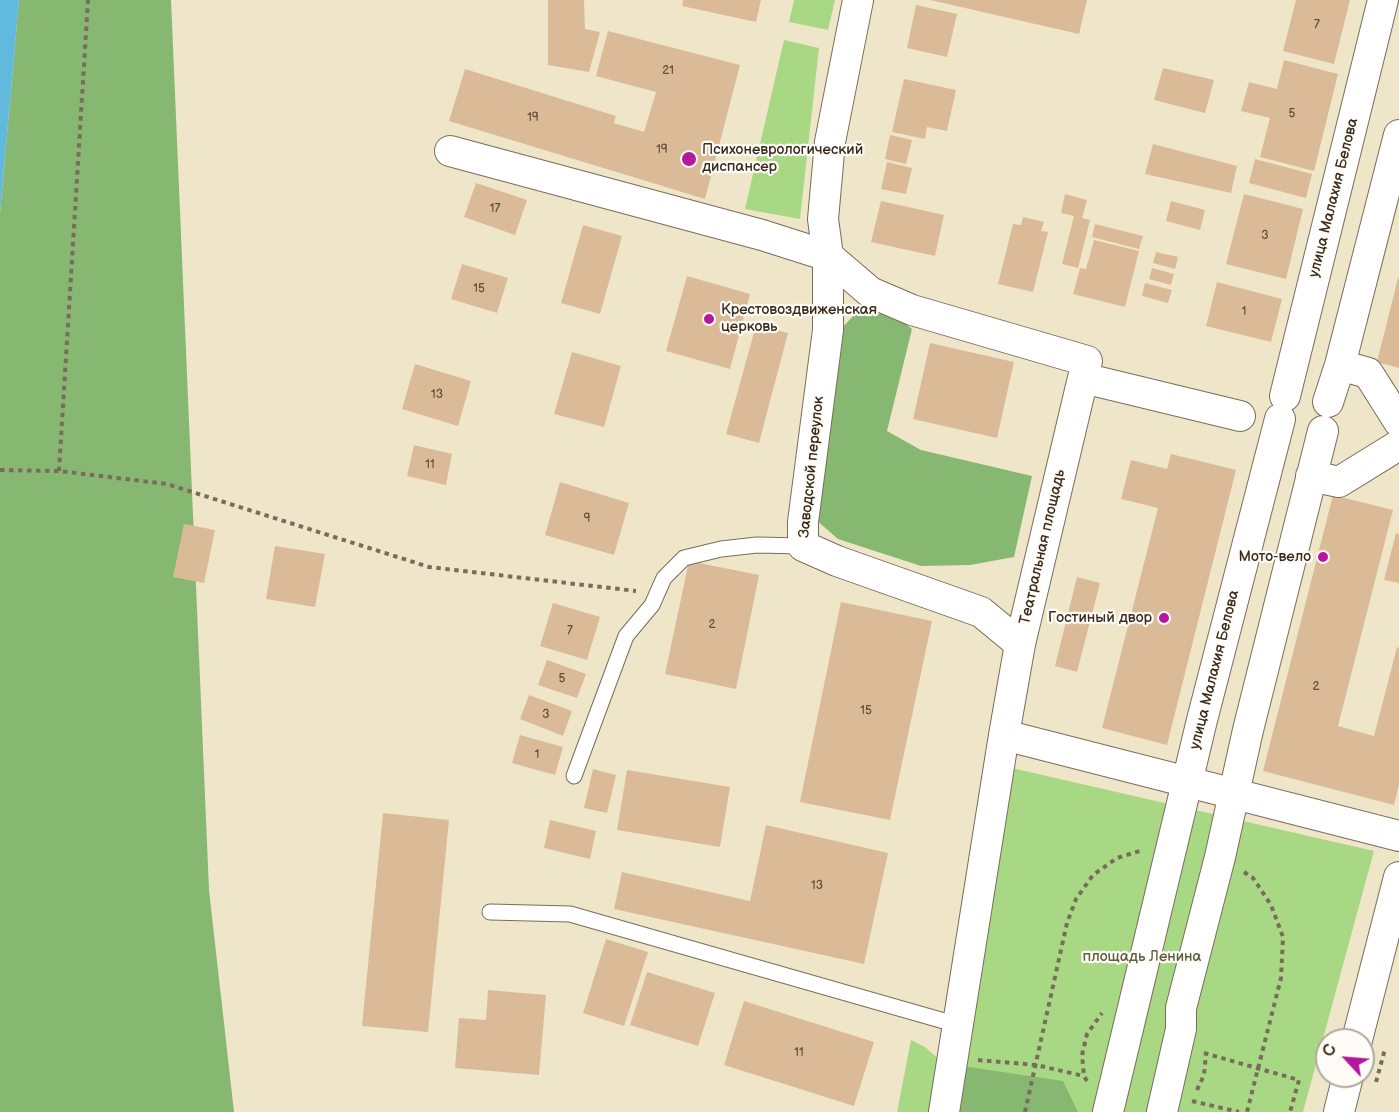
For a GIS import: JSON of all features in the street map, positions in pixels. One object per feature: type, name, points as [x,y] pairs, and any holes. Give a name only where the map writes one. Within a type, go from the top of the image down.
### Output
[{"type":"street","name":"Заводской переулок","points":[[858,0],[830,142],[823,219],[828,256],[828,330],[803,522],[803,546],[837,561],[981,612],[1020,644]]},
{"type":"street","name":"улица Малахия Белова","points":[[1187,783],[1283,407],[1383,0]]},
{"type":"street","points":[[1176,1106],[1177,1045],[1181,1029],[1181,1008],[1220,857],[1248,730],[1325,417],[1399,135]]},
{"type":"street","points":[[450,150],[762,235],[828,256],[870,292],[912,310],[1085,369],[1240,416]]},
{"type":"street","points":[[1340,365],[1368,373],[1399,422]]},
{"type":"street","name":"Театральная площадь","points":[[1004,735],[1020,644],[1085,369]]},
{"type":"street","points":[[1310,386],[1324,395],[1325,417],[1306,436],[1298,436],[1287,429],[1283,407],[1296,387],[1310,386]]},
{"type":"street","points":[[1311,476],[1339,482],[1399,445]]},
{"type":"street","points":[[944,1112],[1004,735],[1399,836]]},
{"type":"street","points":[[1108,1112],[1187,783]]},
{"type":"street","points":[[1374,1028],[1399,878]]},
{"type":"street","points":[[1339,1112],[1345,1088]]},
{"type":"lane","points":[[574,776],[627,636],[652,604],[664,578],[684,558],[721,549],[757,545],[803,546]]},
{"type":"lane","points":[[490,912],[570,914],[958,1025]]},
{"type":"path","points":[[59,471],[88,0]]},
{"type":"path","points":[[0,470],[59,471],[167,484],[429,567],[630,591],[641,590],[664,578]]},
{"type":"path","points":[[1026,1112],[1067,923],[1076,899],[1093,875],[1117,858],[1151,847],[1171,848]]},
{"type":"path","points":[[1220,857],[1253,878],[1271,905],[1283,937],[1281,978],[1247,1112]]},
{"type":"path","points":[[1177,1045],[1299,1080],[1290,1112]]},
{"type":"path","points":[[953,1057],[1036,1065],[1084,1076]]},
{"type":"path","points":[[1176,1106],[1239,1112]]},
{"type":"green space","points":[[19,0],[171,0],[209,890],[234,1112],[0,1112],[0,213]]},
{"type":"green space","points":[[794,0],[835,0],[828,30],[789,22]]},
{"type":"green space","points":[[784,40],[819,48],[800,219],[745,209]]},
{"type":"green space","points":[[857,312],[896,315],[912,329],[887,431],[921,450],[1032,476],[1014,557],[970,565],[921,566],[838,539],[807,512],[840,330]]},
{"type":"green space","name":"площадь Ленина","points":[[1012,768],[1374,851],[1326,1028],[1315,1028],[1315,1068],[1303,1112],[960,1112]]},
{"type":"green space","points":[[911,1040],[925,1047],[940,1060],[932,1112],[897,1112]]},
{"type":"green space","points":[[962,1066],[1063,1081],[1078,1112],[955,1112]]},
{"type":"water","points":[[0,0],[19,0],[0,213]]},
{"type":"building","points":[[548,0],[584,0],[585,29],[600,32],[589,72],[548,65]]},
{"type":"building","points":[[683,0],[761,0],[756,22],[682,6]]},
{"type":"building","points":[[930,0],[1087,0],[1079,34]]},
{"type":"building","points":[[1296,0],[1350,0],[1334,64],[1283,51]]},
{"type":"building","points":[[916,5],[957,14],[947,57],[907,48]]},
{"type":"building","points":[[608,31],[740,65],[705,199],[449,121],[465,69],[616,116],[614,123],[644,132],[656,92],[596,76]]},
{"type":"building","points":[[1284,60],[1338,74],[1314,171],[1260,157],[1270,118],[1241,111],[1249,82],[1277,89]]},
{"type":"building","points":[[1163,68],[1214,80],[1205,113],[1154,100]]},
{"type":"building","points":[[904,79],[956,90],[947,131],[927,127],[925,139],[892,132]]},
{"type":"building","points":[[890,135],[912,140],[906,164],[885,159]]},
{"type":"building","points":[[1153,144],[1237,166],[1231,193],[1145,174]]},
{"type":"building","points":[[1255,159],[1312,174],[1306,198],[1249,183]]},
{"type":"building","points":[[887,162],[912,168],[906,194],[881,189]]},
{"type":"building","points":[[476,183],[527,200],[515,235],[464,217]]},
{"type":"building","points":[[1065,194],[1087,200],[1082,218],[1090,220],[1078,268],[1062,264],[1074,216],[1061,213]]},
{"type":"building","points":[[1244,194],[1303,209],[1286,279],[1226,264]]},
{"type":"building","points":[[881,201],[944,215],[935,256],[871,242]]},
{"type":"building","points":[[1171,201],[1205,210],[1200,230],[1166,221]]},
{"type":"building","points":[[1023,217],[1044,222],[1041,231],[1048,232],[1033,292],[998,284],[1013,224],[1021,225]]},
{"type":"building","points":[[1095,224],[1143,236],[1139,249],[1092,237]]},
{"type":"building","points":[[583,225],[622,236],[600,314],[561,303]]},
{"type":"building","points":[[1094,240],[1139,251],[1125,307],[1073,294],[1080,268],[1086,269]]},
{"type":"building","points":[[1156,252],[1178,257],[1175,269],[1153,263]]},
{"type":"building","points":[[462,264],[508,278],[497,313],[451,299]]},
{"type":"building","points":[[1152,268],[1174,274],[1171,285],[1149,279]]},
{"type":"building","points":[[687,276],[750,294],[730,369],[666,351]]},
{"type":"building","points":[[1399,278],[1399,368],[1377,362]]},
{"type":"building","points":[[1217,282],[1282,299],[1271,342],[1206,326]]},
{"type":"building","points":[[1145,283],[1172,290],[1168,303],[1142,296]]},
{"type":"building","points":[[756,325],[788,333],[759,443],[726,434]]},
{"type":"building","points":[[930,343],[1014,362],[997,438],[913,419]]},
{"type":"building","points":[[572,352],[621,366],[604,427],[554,414]]},
{"type":"building","points":[[415,364],[471,381],[458,426],[402,409]]},
{"type":"building","points":[[414,445],[452,454],[446,485],[407,476]]},
{"type":"building","name":"Гостиный двор","points":[[1171,454],[1236,470],[1167,745],[1102,728],[1158,508],[1121,499],[1131,460],[1167,469]]},
{"type":"building","points":[[560,482],[629,503],[614,555],[545,535]]},
{"type":"building","points":[[1333,495],[1393,510],[1338,726],[1374,736],[1397,647],[1399,648],[1399,785],[1394,805],[1263,771]]},
{"type":"building","points":[[184,524],[215,530],[204,583],[173,577]]},
{"type":"building","points":[[1396,533],[1399,534],[1399,583],[1384,580]]},
{"type":"building","points":[[275,546],[325,554],[315,607],[266,599]]},
{"type":"building","points":[[689,561],[759,575],[736,689],[665,674]]},
{"type":"building","points":[[1077,577],[1100,583],[1077,672],[1055,666]]},
{"type":"building","points":[[841,602],[932,621],[890,820],[800,802]]},
{"type":"building","points":[[553,603],[600,617],[587,660],[540,646]]},
{"type":"building","points":[[547,660],[586,674],[577,698],[538,685]]},
{"type":"building","points":[[529,695],[572,711],[563,736],[520,719]]},
{"type":"building","points":[[520,735],[563,747],[555,775],[512,763]]},
{"type":"building","points":[[593,769],[616,775],[607,813],[584,808]]},
{"type":"building","points":[[627,770],[730,787],[720,847],[617,830]]},
{"type":"building","points":[[383,813],[449,820],[428,1032],[362,1026]]},
{"type":"building","points":[[550,820],[596,831],[590,859],[544,848]]},
{"type":"building","points":[[766,825],[888,853],[864,964],[614,909],[622,872],[750,901]]},
{"type":"building","points":[[606,939],[648,952],[624,1026],[583,1013]]},
{"type":"building","points":[[647,972],[715,993],[698,1046],[630,1025]]},
{"type":"building","points":[[488,990],[546,995],[539,1075],[455,1068],[459,1018],[486,1020]]},
{"type":"building","points":[[744,1001],[874,1042],[854,1106],[724,1065]]},
{"type":"place","name":"Психоневрологический диспансер","points":[[689,159]]},
{"type":"place","name":"Крестовоздвиженская церковь","points":[[709,319]]},
{"type":"place","name":"Мото-вело","points":[[1323,557]]},
{"type":"place","name":"Гостиный двор","points":[[1164,618]]}]
